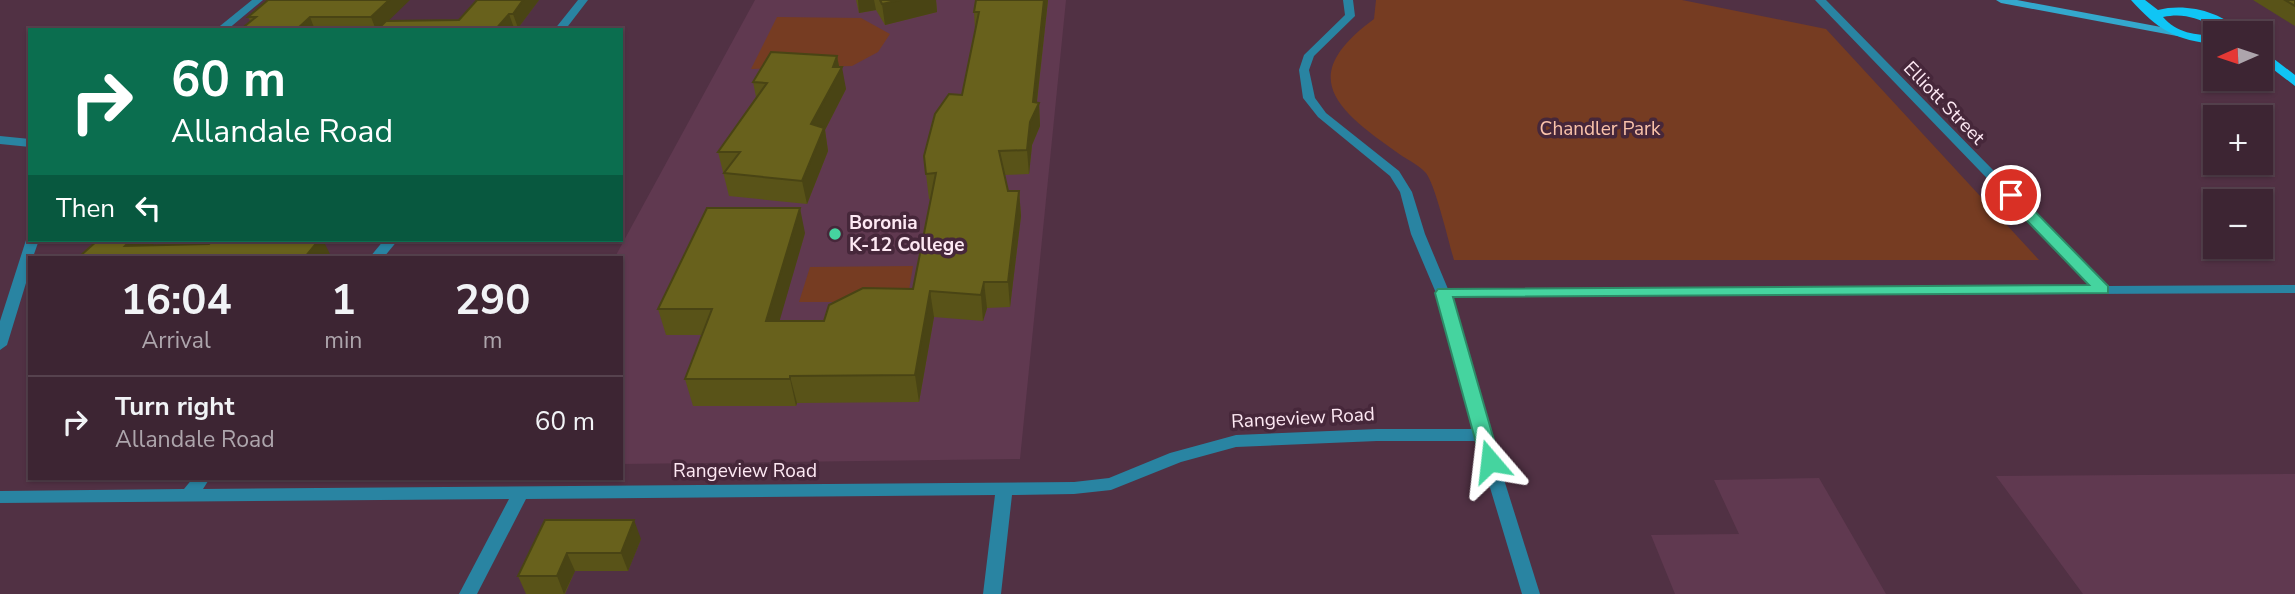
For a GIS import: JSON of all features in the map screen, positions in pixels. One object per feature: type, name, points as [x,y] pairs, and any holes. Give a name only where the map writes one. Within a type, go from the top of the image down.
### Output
[{"type":"main road","points":[[2001,0],[2203,39]]},
{"type":"main road","points":[[2137,0],[2177,33]]},
{"type":"main road","points":[[2165,0],[2216,21]]},
{"type":"main road","points":[[2068,12],[2156,16],[2172,12],[2199,15]]},
{"type":"main road","points":[[2273,64],[2295,83]]},
{"type":"main road","points":[[2273,71],[2295,83]]},
{"type":"street","points":[[223,28],[258,0]]},
{"type":"street","points":[[561,28],[583,0]]},
{"type":"street","points":[[1348,0],[1350,16],[1309,54],[1304,70],[1309,98],[1322,115],[1395,174],[1406,192],[1418,234],[1443,293],[1482,435],[1531,594]]},
{"type":"street","name":"Elliott Street","points":[[1820,0],[2103,290]]},
{"type":"street","points":[[0,140],[28,143]]},
{"type":"street","points":[[0,345],[31,242]]},
{"type":"street","points":[[378,256],[389,242]]},
{"type":"street","points":[[1443,293],[2295,289]]},
{"type":"street","name":"Rangeview Road","points":[[0,497],[1004,490],[1111,484],[1139,475],[1176,457],[1236,441],[1339,436],[1482,435]]},
{"type":"street","points":[[188,496],[200,480]]},
{"type":"street","points":[[992,594],[1004,490]]},
{"type":"street","points":[[468,594],[521,493]]},
{"type":"shaded area","name":"Boronia K-12 College","points":[[755,0],[1066,0],[1020,459],[623,464],[623,256],[616,256]]},
{"type":"shaded area","points":[[2295,474],[2295,594],[2083,594],[1996,476]]},
{"type":"shaded area","points":[[1819,478],[1886,594],[1675,594],[1651,535],[1739,534],[1714,480]]},
{"type":"green space","name":"Chandler Park","points":[[1376,0],[1682,0],[1826,29],[2039,260],[1454,260],[1426,173],[1355,120],[1341,105],[1333,90],[1331,74],[1336,57],[1351,39],[1374,19]]},
{"type":"green space","points":[[777,17],[861,18],[890,34],[878,52],[852,66],[751,69]]},
{"type":"green space","points":[[913,266],[907,302],[799,302],[810,267]]},
{"type":"building","points":[[268,0],[389,0],[371,17],[310,17],[298,28],[242,28],[256,17],[248,17]]},
{"type":"building","points":[[477,0],[523,0],[513,14],[509,14],[497,28],[379,28],[386,21],[459,20]]},
{"type":"building","points":[[880,0],[900,0],[882,4]]},
{"type":"building","points":[[976,0],[1044,0],[1033,102],[1039,103],[1030,122],[1027,150],[999,151],[1008,191],[1019,191],[1008,282],[984,282],[981,295],[930,291],[915,375],[685,379],[712,309],[658,309],[707,208],[800,208],[766,321],[824,321],[829,305],[863,288],[913,289],[936,173],[926,174],[924,156],[935,114],[949,94],[962,95],[979,12],[974,12]]},
{"type":"building","points":[[771,52],[837,56],[833,67],[842,67],[811,124],[824,128],[802,181],[724,173],[740,152],[718,152],[767,83],[753,82]]},
{"type":"building","points":[[96,242],[129,242],[125,246],[211,242],[317,242],[306,256],[80,256]]},
{"type":"building","points":[[545,520],[634,520],[621,553],[567,553],[557,576],[518,576]]},
{"type":"place","name":"Boronia K-12 College","points":[[835,234]]},
{"type":"route","points":[[1490,461],[1443,293],[2103,290],[2011,195]]}]
